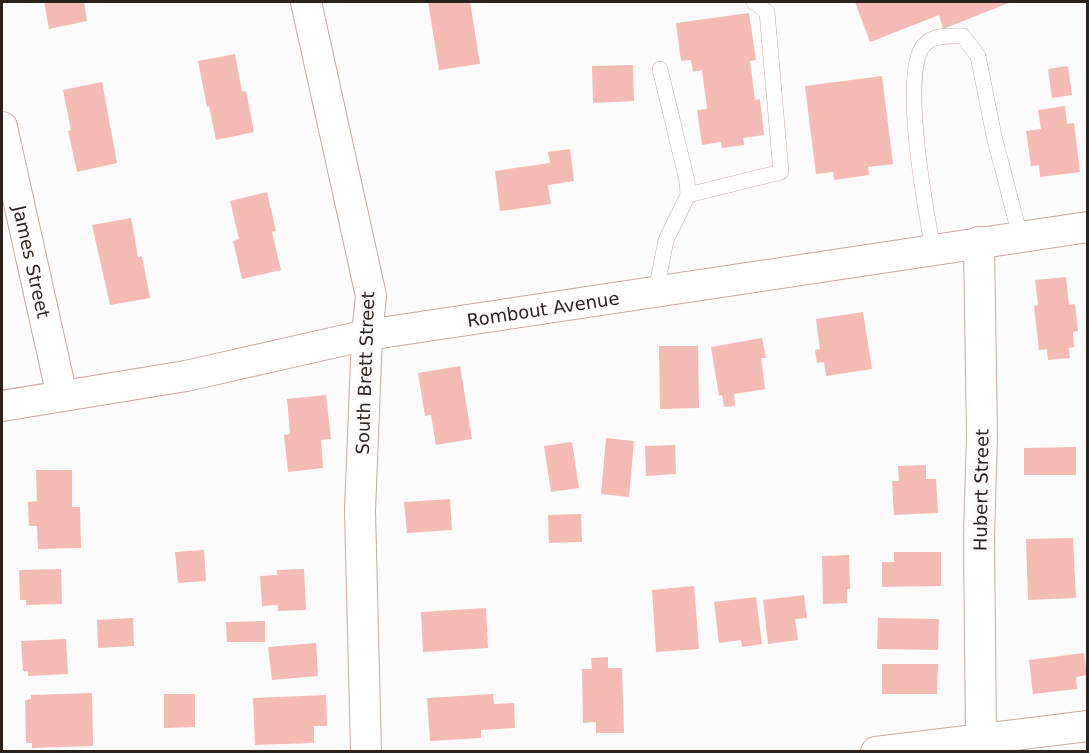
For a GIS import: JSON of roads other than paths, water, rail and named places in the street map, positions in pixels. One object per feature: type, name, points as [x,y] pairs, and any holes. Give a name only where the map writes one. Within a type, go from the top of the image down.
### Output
[{"type":"street","name":"South Brett Street","points":[[306,2],[372,296],[367,335],[360,511],[366,752]]},
{"type":"street","name":"James Street","points":[[2,127],[62,396]]},
{"type":"street","name":"Rombout Avenue","points":[[2,406],[186,376],[367,335],[1088,227]]},
{"type":"street","name":"Hubert Street","points":[[979,242],[982,436],[979,536],[981,739]]},
{"type":"street","points":[[876,752],[1088,726]]},
{"type":"lane","points":[[688,195],[781,172],[767,12],[754,2]]},
{"type":"lane","points":[[933,249],[917,159],[914,72],[923,46],[937,37],[963,36],[978,56],[994,136],[1020,236]]},
{"type":"lane","points":[[656,291],[666,240],[688,195],[687,181],[660,69]]}]
